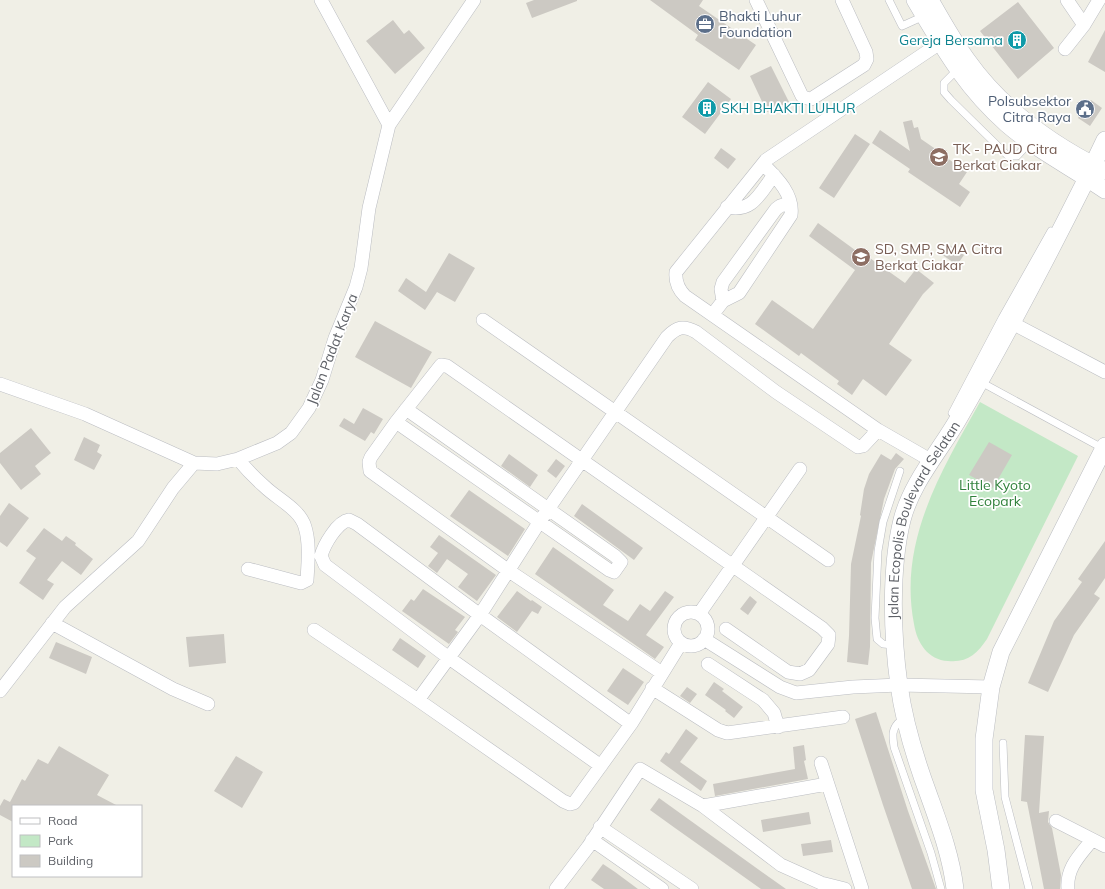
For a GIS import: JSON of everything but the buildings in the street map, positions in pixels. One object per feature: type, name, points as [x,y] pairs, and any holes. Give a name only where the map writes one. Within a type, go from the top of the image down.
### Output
[{"type":"street","points":[[321,0],[389,125]]},
{"type":"street","name":"Jalan Padat Karya","points":[[0,384],[32,394],[85,414],[194,463],[217,464],[238,460],[277,443],[291,433],[309,408],[322,380],[335,338],[356,287],[361,268],[369,208],[389,125],[474,0]]},
{"type":"street","points":[[756,0],[802,96],[812,99],[864,65],[867,59],[866,52],[842,0]]},
{"type":"street","points":[[915,0],[957,70],[984,101],[1007,124],[1030,141],[1095,171]]},
{"type":"street","points":[[930,0],[950,36],[994,93],[1039,131],[1095,171],[1105,190]]},
{"type":"street","points":[[1066,0],[1084,25]]},
{"type":"street","points":[[1066,49],[1084,25],[1099,0]]},
{"type":"street","points":[[932,461],[878,430],[681,292],[675,280],[676,272],[763,164],[940,43]]},
{"type":"street","name":"Jalan Ecopolis Boulevard Selatan","points":[[955,889],[948,852],[905,722],[899,685],[894,645],[894,585],[902,521],[911,494],[982,383],[1011,322],[1069,213],[1095,171],[1105,140]]},
{"type":"street","points":[[713,314],[723,301],[739,293],[791,215],[789,196],[774,175],[763,164]]},
{"type":"street","points":[[727,207],[737,209],[750,205],[774,175]]},
{"type":"street","points":[[723,301],[721,289],[723,282],[776,209],[790,203]]},
{"type":"street","points":[[483,320],[828,560]]},
{"type":"street","points":[[1011,322],[1105,372]]},
{"type":"street","points":[[418,700],[480,616],[548,508],[582,459],[667,337],[676,329],[686,327],[696,332],[776,392],[858,447],[863,446],[878,430]]},
{"type":"street","points":[[662,673],[509,571],[370,471],[369,462],[371,458],[396,422],[441,365],[444,365],[582,459],[822,628],[829,635],[828,644],[809,670],[800,674],[788,672],[726,629]]},
{"type":"street","points":[[396,422],[612,572],[620,563],[620,560],[615,556],[548,508],[406,410]]},
{"type":"street","points":[[1001,889],[996,850],[984,790],[984,739],[991,687],[1001,652],[1104,447]]},
{"type":"street","points":[[238,460],[264,487],[291,508],[301,519],[307,535],[308,558],[307,580],[305,582],[301,583],[248,569]]},
{"type":"street","points":[[0,691],[52,623],[81,591],[138,542],[173,488],[194,463]]},
{"type":"street","points":[[699,614],[800,469]]},
{"type":"street","points":[[601,766],[449,658],[325,565],[321,556],[322,551],[340,524],[349,520],[357,524],[480,616],[631,724]]},
{"type":"street","points":[[688,612],[699,614],[707,623],[707,634],[704,639],[693,646],[681,643],[674,633],[675,622],[678,617],[688,612]]},
{"type":"street","points":[[52,623],[173,689],[208,704]]},
{"type":"street","points":[[314,630],[566,803],[574,803],[601,766],[631,724],[681,643]]},
{"type":"street","points":[[704,639],[780,687],[796,693],[853,687],[899,685],[991,687]]},
{"type":"street","points":[[708,664],[763,700],[774,713],[778,727]]},
{"type":"street","points":[[652,688],[722,732],[734,733],[843,717]]},
{"type":"street","points":[[821,762],[862,889]]},
{"type":"street","points":[[556,889],[592,840],[640,769],[703,806],[781,865],[821,883],[845,889]]},
{"type":"street","points":[[703,806],[827,784]]},
{"type":"street","points":[[1056,821],[1105,846]]},
{"type":"street","points":[[600,828],[692,889]]},
{"type":"street","points":[[592,840],[662,889]]},
{"type":"street","points":[[1068,889],[1068,875],[1072,865],[1092,840]]},
{"type":"lane","points":[[889,0],[902,26],[925,16]]},
{"type":"lane","points":[[957,70],[944,83],[944,92],[1008,156],[1017,156],[1030,141]]},
{"type":"lane","points":[[941,445],[941,435],[1011,322]]},
{"type":"lane","points":[[982,383],[1104,447]]},
{"type":"lane","points":[[894,645],[883,644],[877,639],[875,618],[878,551],[882,530],[900,471]]},
{"type":"lane","points":[[905,722],[898,723],[894,727],[892,734],[894,747],[931,853],[941,889]]},
{"type":"lane","points":[[1003,743],[1005,796],[1029,889]]},
{"type":"green space","name":"Little Kyoto Ecopark","points":[[980,402],[1078,456],[987,639],[975,653],[966,659],[961,661],[948,661],[941,660],[929,654],[918,638],[914,624],[911,594],[912,564],[926,508],[951,454]]},
{"type":"place","name":"Bhakti Luhur Foundation","points":[[705,24]]},
{"type":"place","name":"Gereja Bersama","points":[[1017,40]]},
{"type":"place","name":"SKH BHAKTI LUHUR","points":[[707,108]]},
{"type":"place","name":"Polsubsektor Citra Raya","points":[[1085,109]]},
{"type":"place","name":"TK - PAUD Citra Berkat Ciakar","points":[[939,157]]},
{"type":"place","name":"SD, SMP, SMA Citra Berkat Ciakar","points":[[861,257]]}]
